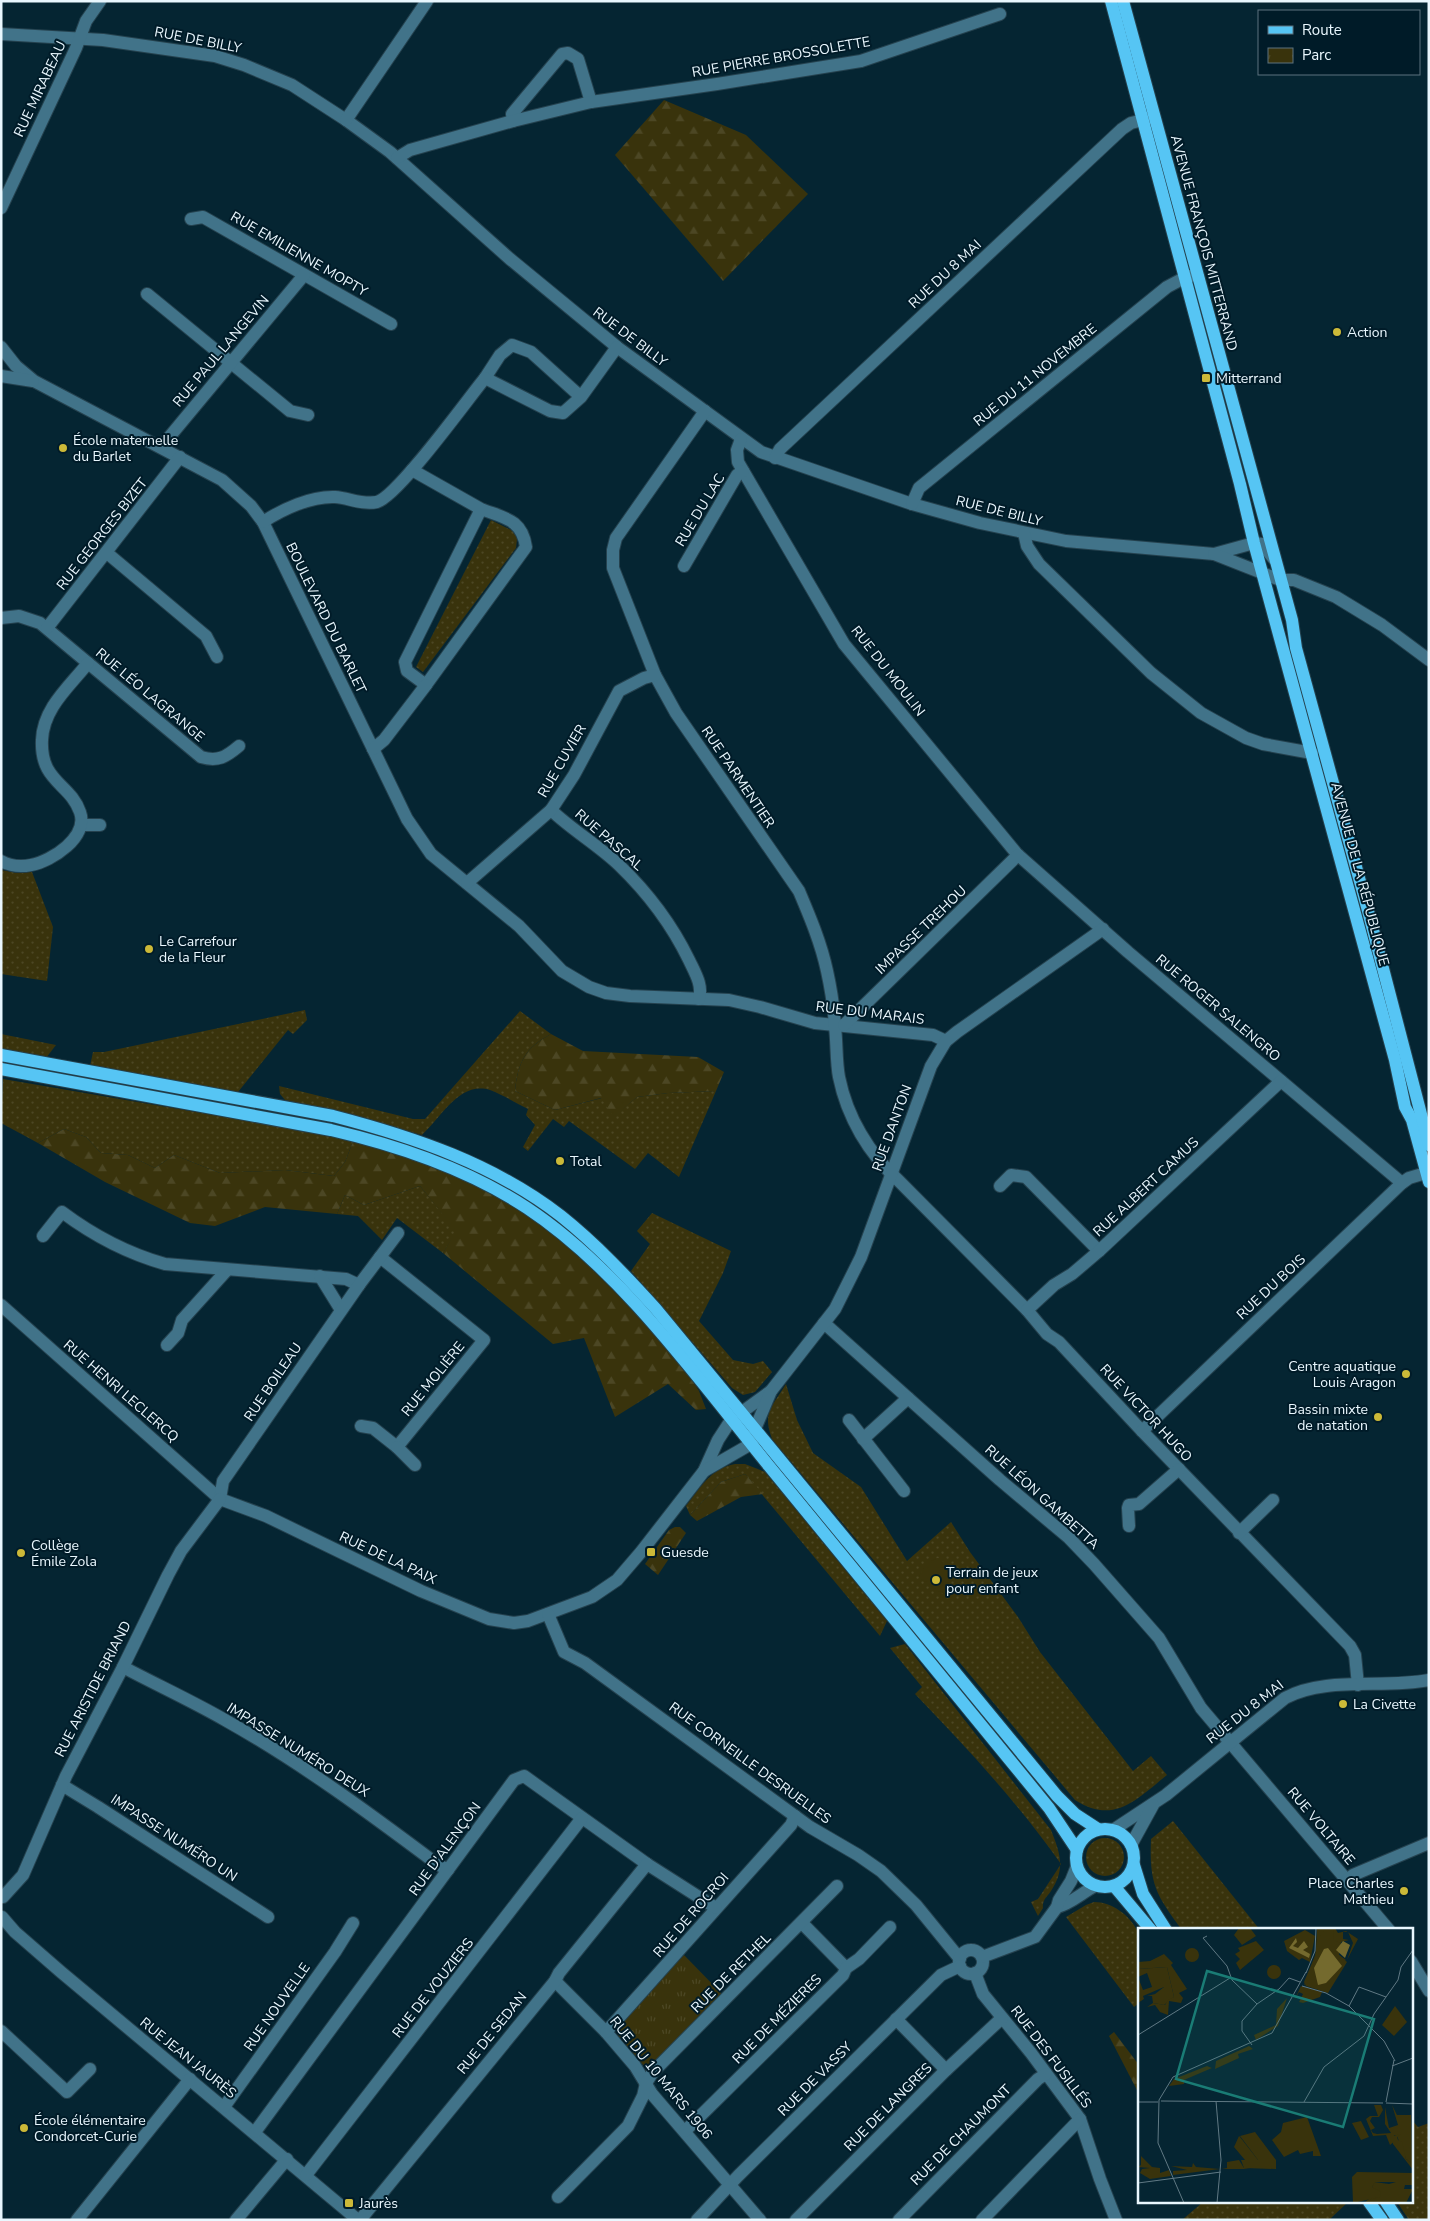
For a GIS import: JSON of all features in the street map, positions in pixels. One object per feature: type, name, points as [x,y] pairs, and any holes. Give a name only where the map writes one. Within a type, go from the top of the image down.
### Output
[{"type":"main road","name":"AVENUE FRANÇOIS MITTERRAND","points":[[1110,1],[1148,119],[1191,276],[1280,580]]},
{"type":"main road","name":"AVENUE FRANÇOIS MITTERRAND","points":[[1123,1],[1148,119]]},
{"type":"main road","name":"AVENUE FRANÇOIS MITTERRAND","points":[[1191,276],[1254,544],[1263,573]]},
{"type":"main road","name":"AVENUE DE LA RÉPUBLIQUE","points":[[1263,573],[1395,1060],[1404,1106],[1421,1117]]},
{"type":"main road","name":"AVENUE DE LA RÉPUBLIQUE","points":[[1280,580],[1292,620],[1296,648],[1367,907],[1429,1145]]},
{"type":"main road","points":[[1,1055],[333,1116],[418,1140],[488,1170],[560,1216],[616,1266],[656,1309],[736,1416],[752,1444],[1031,1786],[1061,1824],[1077,1850]]},
{"type":"main road","points":[[1,1069],[331,1130],[379,1141],[416,1153],[481,1181],[552,1226],[602,1270],[736,1416],[755,1430],[1056,1796],[1075,1814],[1098,1830]]},
{"type":"main road","name":"AVENUE DE LA RÉPUBLIQUE","points":[[1421,1117],[1428,1176]]},
{"type":"main road","points":[[1134,1865],[1127,1878],[1114,1886],[1095,1886],[1083,1878],[1077,1866],[1077,1850],[1085,1837],[1098,1830],[1113,1830],[1124,1835],[1131,1845],[1134,1854],[1134,1865],[1143,1894],[1165,1928]]},
{"type":"main road","points":[[1114,1886],[1149,1928]]},
{"type":"main road","points":[[1370,2204],[1382,2220]]},
{"type":"main road","points":[[1387,2204],[1398,2220]]},
{"type":"street","name":"RUE MIRABEAU","points":[[1,208],[80,38],[86,21],[100,1]]},
{"type":"street","points":[[346,120],[427,1]]},
{"type":"street","name":"RUE PIERRE BROSSOLETTE","points":[[397,158],[410,150],[513,121],[591,102],[861,61],[1000,14]]},
{"type":"street","points":[[1,34],[80,38]]},
{"type":"street","name":"RUE DE BILLY","points":[[80,38],[215,56],[244,65],[292,85],[346,120],[397,158],[510,259],[617,347],[761,452],[912,504],[1024,533],[1066,542],[1214,554],[1280,580],[1294,580],[1336,597],[1382,625],[1429,660]]},
{"type":"street","points":[[513,121],[512,114],[562,54],[568,53],[578,59],[591,102]]},
{"type":"street","name":"RUE DU 8 MAI","points":[[776,458],[780,448],[1122,129],[1148,119]]},
{"type":"street","name":"RUE EMILIENNE MOPTY","points":[[191,219],[203,217],[391,324]]},
{"type":"street","name":"RUE PAUL LANGEVIN","points":[[161,447],[304,275]]},
{"type":"street","name":"RUE DU 11 NOVEMBRE","points":[[912,504],[919,488],[1167,287],[1191,276]]},
{"type":"street","points":[[147,294],[290,411],[308,414]]},
{"type":"street","points":[[263,522],[276,514],[309,500],[335,497],[358,502],[378,502],[395,489],[412,470],[484,378],[500,354],[512,345],[531,352],[581,396]]},
{"type":"street","points":[[1,347],[9,373]]},
{"type":"street","points":[[484,378],[550,411],[563,413],[581,396],[617,347]]},
{"type":"street","name":"BOULEVARD DU BARLET","points":[[9,373],[34,381],[222,480],[251,506],[263,522],[407,819],[431,854],[519,926],[562,971],[573,979],[606,993],[699,999]]},
{"type":"street","name":"RUE PARMENTIER","points":[[705,411],[622,527],[616,538],[613,550],[613,568],[655,675],[676,713],[799,892],[811,918],[827,970],[839,1026],[839,1076],[848,1110],[854,1124],[881,1163],[891,1173]]},
{"type":"street","name":"RUE DU MOULIN","points":[[742,438],[737,450],[738,462],[844,644],[1017,854]]},
{"type":"street","name":"RUE GEORGES BIZET","points":[[47,628],[180,458]]},
{"type":"street","points":[[373,749],[384,740],[426,685],[526,547],[524,535],[516,523],[481,509],[412,470]]},
{"type":"street","name":"RUE DU LAC","points":[[684,566],[737,475],[743,471]]},
{"type":"street","points":[[426,685],[407,671],[405,662],[481,509]]},
{"type":"street","points":[[1024,533],[1027,546],[1039,564],[1151,673],[1201,713],[1231,730],[1263,744],[1312,753]]},
{"type":"street","points":[[1254,544],[1262,544],[1274,559]]},
{"type":"street","name":"RUE DE BILLY","points":[[1214,554],[1254,544]]},
{"type":"street","points":[[107,553],[206,636],[217,657]]},
{"type":"street","name":"RUE LÉO LAGRANGE","points":[[1,618],[19,616],[30,618],[47,628],[201,757],[219,759],[228,756],[239,746]]},
{"type":"street","points":[[1,862],[28,866],[46,861],[71,842],[82,825],[82,819],[76,802],[49,772],[43,757],[42,739],[47,716],[88,663]]},
{"type":"street","name":"RUE CUVIER","points":[[467,882],[551,810],[574,775],[619,691],[644,678],[655,675]]},
{"type":"street","name":"RUE PASCAL","points":[[551,810],[619,866],[647,896],[680,942],[700,982],[701,992],[699,999]]},
{"type":"street","points":[[82,825],[100,825]]},
{"type":"street","name":"RUE ROGER SALENGRO","points":[[1017,854],[1402,1183]]},
{"type":"street","name":"IMPASSE TREHOU","points":[[839,1026],[1017,854]]},
{"type":"street","name":"RUE DANTON","points":[[752,1444],[755,1430],[771,1391],[835,1309],[861,1257],[931,1066],[946,1041],[956,1032],[1103,929]]},
{"type":"street","name":"RUE DU MARAIS","points":[[699,999],[729,1000],[815,1023],[933,1035],[946,1041]]},
{"type":"street","name":"RUE ALBERT CAMUS","points":[[1027,1310],[1054,1285],[1072,1274],[1099,1251],[1281,1080]]},
{"type":"street","name":"RUE VICTOR HUGO","points":[[891,1173],[1027,1310],[1047,1334],[1059,1342],[1142,1432],[1350,1646],[1355,1655],[1358,1685]]},
{"type":"street","points":[[1000,1186],[1011,1175],[1026,1177],[1099,1251]]},
{"type":"street","name":"RUE DU BOIS","points":[[1142,1432],[1402,1183],[1409,1178],[1428,1176]]},
{"type":"street","points":[[43,1236],[62,1212],[101,1239],[136,1256],[165,1264],[320,1276],[346,1279],[359,1285],[398,1233]]},
{"type":"street","name":"RUE MOLIÈRE","points":[[380,1257],[484,1340],[397,1448]]},
{"type":"street","points":[[167,1345],[178,1334],[182,1320],[227,1270]]},
{"type":"street","points":[[320,1276],[341,1310]]},
{"type":"street","name":"RUE BOILEAU","points":[[220,1500],[224,1481],[359,1285]]},
{"type":"street","name":"RUE HENRI LECLERCQ","points":[[1,1305],[220,1500]]},
{"type":"street","name":"RUE LÉON GAMBETTA","points":[[824,1323],[1000,1480],[1069,1538],[1159,1638],[1201,1708],[1230,1742]]},
{"type":"street","name":"RUE DANTON","points":[[736,1416],[771,1391]]},
{"type":"street","points":[[864,1439],[908,1398]]},
{"type":"street","points":[[704,1471],[718,1440],[736,1416]]},
{"type":"street","points":[[849,1420],[904,1491]]},
{"type":"street","points":[[361,1426],[373,1428],[415,1465]]},
{"type":"street","points":[[704,1471],[752,1444]]},
{"type":"street","points":[[1129,1526],[1129,1505],[1138,1504],[1179,1469]]},
{"type":"street","name":"RUE DE LA PAIX","points":[[220,1500],[266,1516],[421,1591],[489,1619],[514,1623],[528,1621],[592,1597],[617,1580],[704,1471]]},
{"type":"street","name":"RUE ARISTIDE BRIAND","points":[[2,1897],[23,1875],[62,1786],[177,1559],[220,1500]]},
{"type":"street","points":[[1239,1533],[1273,1500]]},
{"type":"street","name":"RUE CORNEILLE DESRUELLES","points":[[548,1614],[561,1647],[568,1655],[586,1663],[796,1816],[881,1871],[898,1886],[940,1934],[960,1963]]},
{"type":"street","name":"IMPASSE NUMÉRO DEUX","points":[[123,1667],[262,1742],[362,1808],[437,1864],[448,1870]]},
{"type":"street","name":"RUE DU 8 MAI","points":[[1113,1830],[1134,1814],[1155,1803],[1285,1698],[1299,1691],[1310,1687],[1429,1680]]},
{"type":"street","name":"RUE VOLTAIRE","points":[[1230,1742],[1387,1928]]},
{"type":"street","name":"RUE D'ALENÇON","points":[[255,2132],[518,1777],[524,1776],[647,1864],[716,1908]]},
{"type":"street","name":"IMPASSE NUMÉRO UN","points":[[62,1786],[98,1806],[268,1917]]},
{"type":"street","name":"RUE DU 8 MAI","points":[[1131,1845],[1147,1813],[1155,1803]]},
{"type":"street","name":"RUE DE ROCROI","points":[[606,2032],[791,1825],[796,1816]]},
{"type":"street","name":"RUE DE VOUZIERS","points":[[306,2176],[582,1818]]},
{"type":"street","points":[[1347,1880],[1353,1875],[1429,1843]]},
{"type":"street","name":"RUE DE SEDAN","points":[[359,2220],[555,1981],[559,1973],[647,1864]]},
{"type":"street","points":[[982,1957],[1035,1937],[1057,1907],[1058,1900],[1071,1881],[1077,1866]]},
{"type":"street","name":"RUE DE RETHEL","points":[[558,2197],[628,2126],[643,2096],[646,2083],[653,2072],[837,1886]]},
{"type":"street","points":[[1057,1907],[1065,1906],[1074,1897],[1095,1886]]},
{"type":"street","points":[[1,1917],[6,1910],[2,1897]]},
{"type":"street","name":"RUE JEAN JAURÈS","points":[[1,1917],[55,1967],[359,2220]]},
{"type":"street","points":[[802,1922],[846,1968]]},
{"type":"street","name":"RUE NOUVELLE","points":[[224,2107],[335,1952],[353,1923]]},
{"type":"street","name":"RUE DE MÉZIERES","points":[[685,2131],[843,1975],[846,1968],[859,1959],[890,1927]]},
{"type":"street","name":"RUE CORNEILLE DESRUELLES","points":[[940,1934],[970,1950]]},
{"type":"street","points":[[970,1950],[977,1951],[982,1957],[982,1967],[975,1973],[969,1974],[960,1963],[962,1955],[970,1950]]},
{"type":"street","name":"RUE DE VASSY","points":[[697,2220],[941,1975],[960,1963]]},
{"type":"street","points":[[1412,1963],[1429,1991]]},
{"type":"street","name":"RUE DES FUSILLÉS","points":[[975,1973],[983,1994],[1080,2119],[1116,2220]]},
{"type":"street","name":"RUE DU 10 MARS 1906","points":[[555,1981],[606,2032],[636,2066],[652,2094],[760,2220]]},
{"type":"street","name":"RUE DE LANGRES","points":[[796,2220],[946,2070],[1002,2018]]},
{"type":"street","points":[[896,2020],[946,2070]]},
{"type":"street","points":[[1,2031],[67,2092],[90,2069]]},
{"type":"street","name":"RUE DE CHAUMONT","points":[[899,2220],[1038,2079],[1046,2074]]},
{"type":"street","points":[[77,2220],[190,2079]]},
{"type":"street","points":[[982,2220],[1080,2119]]},
{"type":"street","points":[[236,2220],[287,2159]]},
{"type":"green space","points":[[664,100],[746,135],[808,194],[723,281],[615,155]]},
{"type":"green space","points":[[491,520],[515,532],[517,539],[516,548],[423,672],[416,667]]},
{"type":"green space","points":[[1,870],[17,873],[32,872],[53,927],[47,981],[1,974]]},
{"type":"green space","points":[[305,1010],[307,1020],[293,1034],[288,1030],[238,1092],[90,1066],[93,1052],[104,1052]]},
{"type":"green space","points":[[520,1011],[551,1034],[542,1039],[524,1057],[518,1072],[515,1091],[555,1110],[602,1098],[614,1116],[637,1097],[668,1093],[716,1091],[679,1177],[648,1153],[635,1169],[569,1121],[564,1127],[553,1119],[528,1151],[523,1147],[535,1125],[526,1115],[528,1109],[490,1090],[479,1089],[469,1091],[460,1096],[422,1135],[347,1114],[285,1100],[280,1094],[279,1086],[413,1119],[425,1119]]},
{"type":"green space","points":[[1,1034],[56,1045],[46,1058],[1,1050]]},
{"type":"green space","points":[[551,1034],[583,1051],[698,1057],[724,1072],[716,1091],[668,1093],[637,1097],[614,1117],[601,1098],[555,1110],[515,1091],[518,1072],[524,1057],[542,1039]]},
{"type":"green space","points":[[3,1079],[354,1139],[345,1162],[334,1176],[285,1170],[220,1173],[174,1155],[155,1168],[128,1155],[101,1153],[86,1137],[64,1129],[38,1143],[1,1123]]},
{"type":"green space","points":[[64,1129],[86,1137],[101,1153],[128,1155],[155,1168],[174,1155],[220,1173],[285,1170],[334,1176],[345,1162],[354,1139],[458,1174],[530,1215],[599,1272],[686,1370],[699,1391],[706,1409],[696,1410],[668,1384],[615,1417],[584,1338],[553,1344],[443,1253],[456,1231],[420,1186],[364,1205],[345,1195],[337,1214],[265,1207],[215,1226],[190,1223],[105,1182],[38,1143]]},
{"type":"green space","points":[[420,1186],[457,1231],[443,1253],[397,1218],[382,1240],[358,1216],[337,1214],[345,1195],[364,1205]]},
{"type":"green space","points":[[652,1213],[731,1251],[723,1273],[699,1321],[733,1360],[753,1364],[763,1361],[772,1372],[755,1392],[743,1395],[732,1388],[631,1271],[650,1244],[637,1231]]},
{"type":"green space","points":[[786,1384],[797,1420],[813,1453],[861,1487],[907,1561],[951,1522],[970,1552],[1018,1617],[1040,1652],[1133,1771],[1151,1756],[1167,1775],[1135,1800],[1113,1810],[1089,1807],[1075,1800],[772,1439],[768,1416],[773,1404]]},
{"type":"green space","points":[[735,1464],[745,1464],[765,1472],[887,1621],[880,1636],[745,1474],[721,1482],[690,1515],[686,1506],[701,1486],[719,1470]]},
{"type":"green space","points":[[745,1474],[763,1494],[741,1497],[697,1521],[690,1515],[721,1482]]},
{"type":"green space","points":[[680,1527],[686,1533],[658,1575],[645,1564],[669,1530]]},
{"type":"green space","name":"Terrain de jeux pour enfant","points":[[938,1558],[950,1567],[946,1596],[919,1577],[926,1565]]},
{"type":"green space","points":[[905,1644],[1051,1830],[1059,1853],[1060,1863],[1045,1841],[991,1776],[915,1694],[922,1687],[890,1648]]},
{"type":"green space","points":[[1173,1821],[1258,1928],[1181,1928],[1160,1898],[1156,1888],[1151,1867],[1151,1839]]},
{"type":"green space","points":[[1105,1838],[1118,1844],[1124,1857],[1118,1870],[1105,1876],[1092,1870],[1086,1857],[1092,1844]]},
{"type":"green space","points":[[1060,1866],[1056,1883],[1044,1901],[1043,1908],[1038,1916],[1031,1902],[1038,1899]]},
{"type":"green space","points":[[1094,1902],[1114,1907],[1130,1920],[1138,1932],[1138,2004],[1134,2007],[1066,1917]]},
{"type":"green space","points":[[684,1955],[723,1995],[649,2068],[644,2066],[617,2034],[617,2026]]},
{"type":"green space","points":[[1114,2032],[1138,2064],[1138,2092],[1109,2036]]},
{"type":"green space","points":[[1412,2120],[1418,2127],[1429,2123],[1429,2220],[1409,2220],[1398,2204],[1412,2204]]},
{"type":"green space","points":[[1201,2204],[1346,2204],[1329,2220],[1182,2220]]},
{"type":"place","name":"Action","points":[[1337,332]]},
{"type":"place","name":"Mitterrand","points":[[1206,378]]},
{"type":"place","name":"École maternelle du Barlet","points":[[63,448]]},
{"type":"place","name":"Le Carrefour de la Fleur","points":[[149,949]]},
{"type":"place","name":"Total","points":[[560,1161]]},
{"type":"place","name":"Centre aquatique Louis Aragon","points":[[1406,1374]]},
{"type":"place","name":"Bassin mixte de natation","points":[[1378,1417]]},
{"type":"place","name":"Guesde","points":[[651,1552]]},
{"type":"place","name":"Collège Émile Zola","points":[[21,1553]]},
{"type":"place","name":"Terrain de jeux pour enfant","points":[[936,1580]]},
{"type":"place","name":"La Civette","points":[[1343,1704]]},
{"type":"place","name":"Place Charles Mathieu","points":[[1404,1891]]},
{"type":"place","name":"École élémentaire Condorcet-Curie","points":[[24,2128]]},
{"type":"place","name":"Jaurès","points":[[349,2203]]}]
